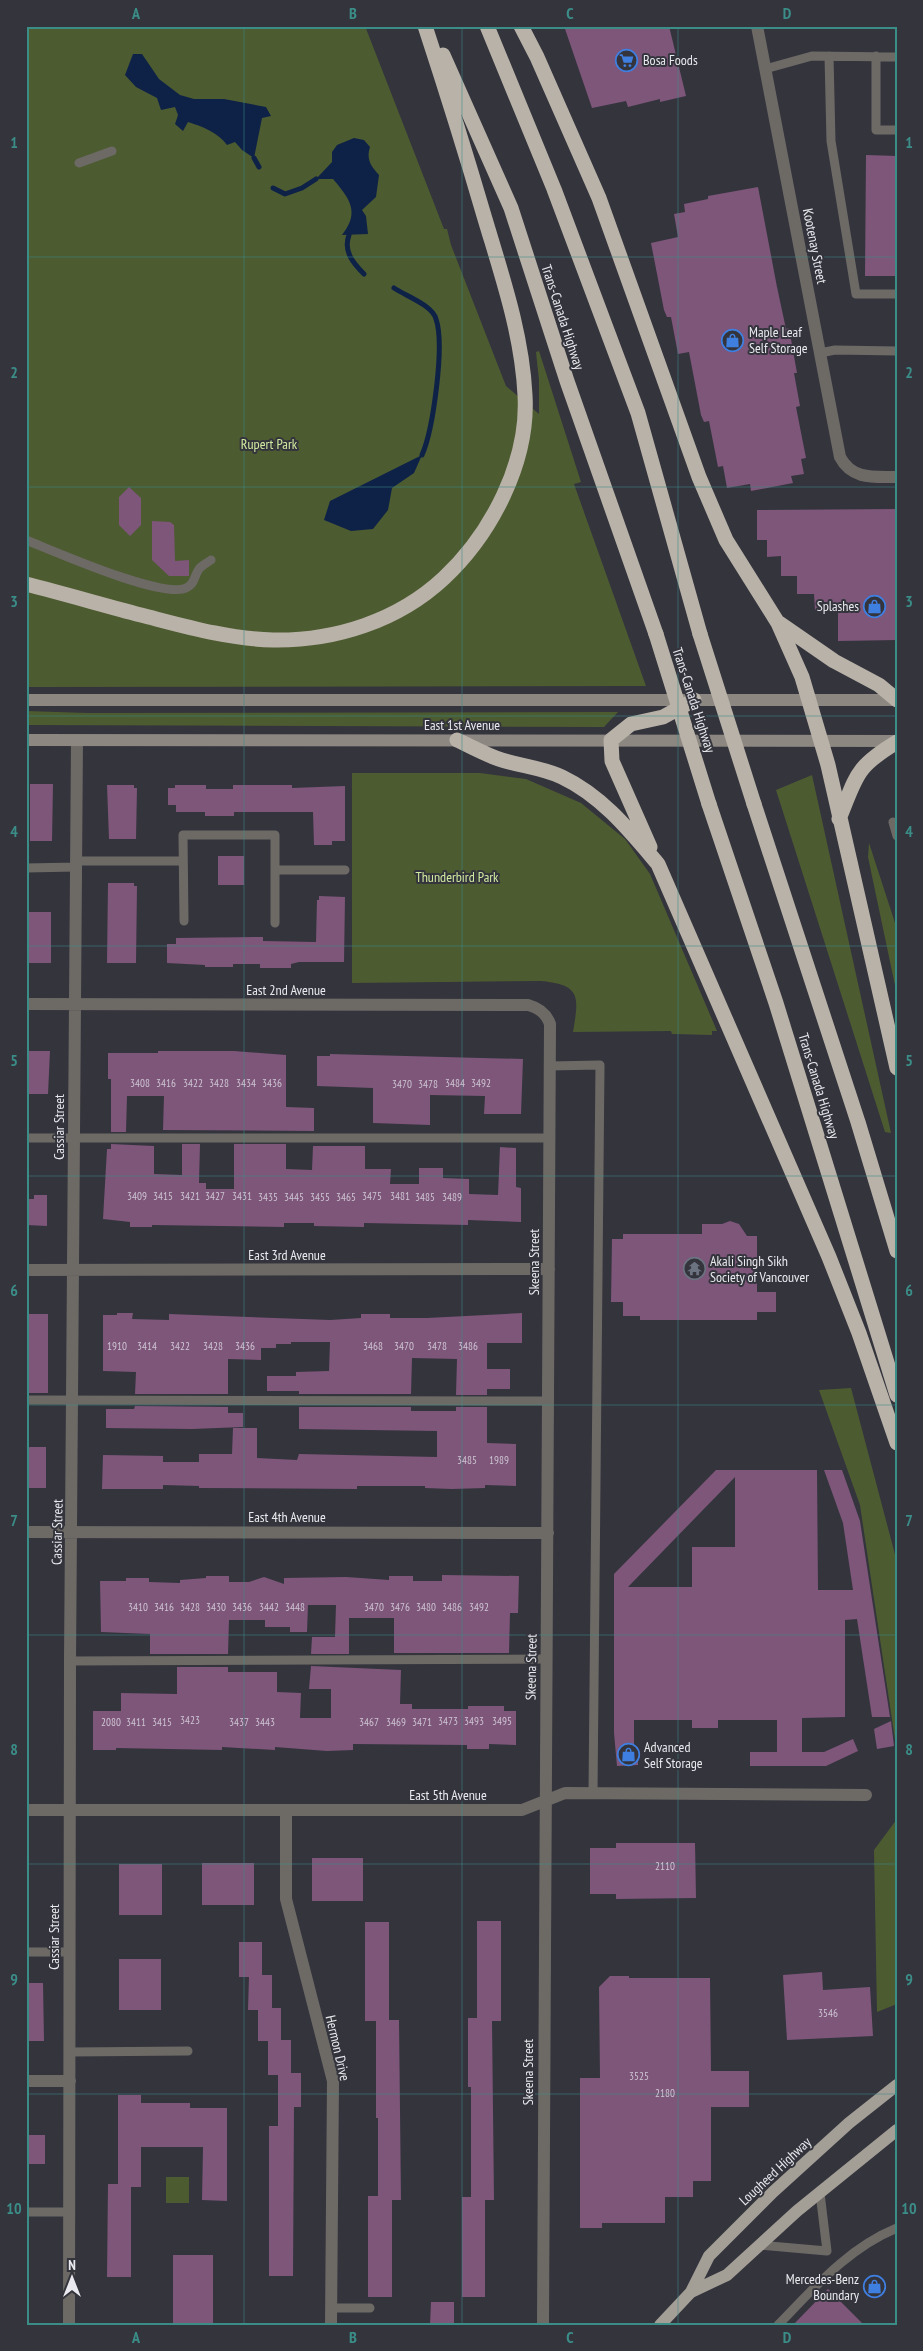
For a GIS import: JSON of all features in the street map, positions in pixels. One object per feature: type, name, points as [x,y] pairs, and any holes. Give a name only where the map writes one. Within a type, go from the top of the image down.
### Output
[{"type":"highway","points":[[26,584],[188,628],[230,636],[273,640],[316,638],[374,624],[412,604],[458,565],[484,532],[503,497],[515,464],[526,396],[517,332],[501,272],[424,26]]},
{"type":"highway","name":"Trans-Canada Highway","points":[[430,26],[511,208],[567,381],[656,634],[709,804],[776,1003],[897,1395]]},
{"type":"highway","name":"Trans-Canada Highway","points":[[487,26],[554,189],[638,413],[700,634],[858,1122],[897,1251]]},
{"type":"highway","points":[[521,26],[538,57],[599,198],[699,477],[726,540],[778,623],[802,677],[821,741],[840,819],[897,1068]]},
{"type":"highway","points":[[778,623],[834,661],[878,685],[897,700]]},
{"type":"highway","points":[[694,700],[663,717],[631,724],[611,740],[612,761],[829,1257],[859,1333],[897,1443]]},
{"type":"highway","points":[[457,740],[497,758],[538,767],[563,777],[584,790],[625,824],[658,864]]},
{"type":"highway","points":[[840,819],[854,779],[876,755],[897,742]]},
{"type":"main road","name":"East 1st Avenue","points":[[26,700],[897,700]]},
{"type":"main road","name":"East 1st Avenue","points":[[26,740],[897,742]]},
{"type":"main road","name":"Lougheed Highway","points":[[660,2325],[691,2292],[709,2256],[773,2192],[849,2123],[897,2085]]},
{"type":"main road","name":"Lougheed Highway","points":[[691,2292],[727,2275],[820,2193],[897,2130]]},
{"type":"street","name":"Kootenay Street","points":[[757,26],[838,451],[848,468],[860,476],[897,477]]},
{"type":"street","name":"Cassiar Street","points":[[69,2325],[70,1661],[77,740]]},
{"type":"street","name":"East 2nd Avenue","points":[[26,1004],[528,1005],[536,1007],[543,1012]]},
{"type":"street","name":"Skeena Street","points":[[543,1012],[550,1024],[548,1138],[548,1533],[544,1801],[543,2325]]},
{"type":"street","name":"East 3rd Avenue","points":[[26,1270],[549,1269]]},
{"type":"street","name":"East 4th Avenue","points":[[26,1532],[548,1533]]},
{"type":"street","name":"East 5th Avenue","points":[[26,1810],[522,1810],[565,1793],[866,1795]]},
{"type":"street","name":"Hermon Drive","points":[[286,1811],[286,1899],[332,2081],[331,2325]]},
{"type":"street","points":[[26,2081],[70,2081]]},
{"type":"lane","points":[[765,68],[812,56],[897,57]]},
{"type":"lane","points":[[829,56],[831,141],[856,294],[897,294]]},
{"type":"lane","points":[[876,56],[876,130],[897,130]]},
{"type":"lane","points":[[79,163],[112,151]]},
{"type":"lane","points":[[820,353],[835,350],[897,351]]},
{"type":"lane","points":[[26,540],[117,576],[170,589],[186,588],[194,582],[199,569],[210,560]]},
{"type":"lane","points":[[893,822],[897,836]]},
{"type":"lane","points":[[184,921],[183,835],[275,834],[275,923]]},
{"type":"lane","points":[[26,868],[76,864],[183,861]]},
{"type":"lane","points":[[275,870],[346,870]]},
{"type":"lane","points":[[549,1066],[600,1064],[593,1794]]},
{"type":"lane","points":[[26,1138],[548,1138]]},
{"type":"lane","points":[[26,1400],[549,1401]]},
{"type":"lane","points":[[70,1661],[546,1659]]},
{"type":"lane","points":[[26,1952],[69,1952]]},
{"type":"lane","points":[[70,2052],[188,2051]]},
{"type":"lane","points":[[820,2193],[827,2251],[838,2264]]},
{"type":"lane","points":[[26,2212],[69,2212]]},
{"type":"lane","points":[[778,2325],[838,2264],[877,2236],[897,2228]]},
{"type":"lane","points":[[760,2245],[827,2251]]},
{"type":"lane","points":[[331,2308],[370,2308]]},
{"type":"green space","name":"Rupert Park","points":[[26,26],[365,26],[444,229],[447,229],[451,245],[506,386],[539,414],[539,380],[536,352],[539,351],[581,482],[574,484],[646,686],[26,687]]},
{"type":"green space","points":[[26,711],[88,713],[618,712],[604,727],[26,725]]},
{"type":"green space","name":"Thunderbird Park","points":[[352,773],[480,773],[526,779],[581,803],[625,839],[650,874],[717,1031],[712,1031],[712,1035],[672,1034],[671,1031],[573,1032],[576,1009],[574,994],[564,986],[541,981],[352,983]]},
{"type":"green space","points":[[812,775],[891,1133],[885,1132],[776,790]]},
{"type":"green space","points":[[869,843],[897,929],[897,995],[868,857]]},
{"type":"green space","points":[[851,1388],[897,1562],[897,1753],[860,1505],[819,1390]]},
{"type":"green space","points":[[897,1819],[897,2004],[877,2012],[874,1850]]},
{"type":"green space","points":[[166,2177],[189,2177],[189,2203],[166,2203]]},
{"type":"water","points":[[133,54],[142,54],[159,79],[180,95],[194,99],[224,99],[266,107],[271,116],[262,118],[254,158],[242,150],[235,142],[227,145],[209,130],[188,122],[183,131],[175,124],[178,115],[175,107],[161,110],[157,98],[136,87],[125,75]]},
{"type":"water","points":[[354,138],[364,140],[370,147],[370,162],[379,175],[376,197],[362,210],[366,216],[368,234],[342,235],[351,219],[352,212],[348,199],[333,179],[316,179],[332,162],[332,152],[337,145]]},
{"type":"water","points":[[422,455],[414,473],[392,488],[388,510],[373,529],[351,531],[324,520],[330,501]]},
{"type":"building","name":"Bosa Foods","points":[[564,26],[669,26],[686,96],[660,102],[660,99],[628,107],[626,101],[592,108]]},
{"type":"building","points":[[866,155],[897,156],[897,276],[865,276]]},
{"type":"building","name":"Maple Leaf Self Storage","points":[[758,187],[777,287],[786,329],[789,328],[797,373],[794,373],[800,406],[796,407],[806,458],[801,459],[804,474],[791,476],[793,483],[751,491],[750,484],[727,488],[723,466],[718,467],[709,421],[704,422],[701,415],[689,352],[678,354],[671,317],[667,317],[664,310],[651,243],[678,237],[674,214],[685,212],[684,204],[708,199],[708,196]]},
{"type":"building","points":[[129,487],[141,498],[141,525],[130,536],[119,525],[119,497]]},
{"type":"building","points":[[897,509],[897,640],[838,641],[838,610],[815,610],[814,594],[797,594],[797,576],[781,576],[781,556],[767,557],[767,540],[757,540],[757,510]]},
{"type":"building","points":[[152,521],[170,522],[174,525],[175,561],[189,560],[189,576],[169,576],[152,560]]},
{"type":"building","points":[[30,784],[53,784],[52,841],[30,841]]},
{"type":"building","points":[[107,785],[134,785],[134,788],[137,788],[136,839],[109,839]]},
{"type":"building","points":[[175,785],[206,785],[206,789],[233,789],[233,785],[292,785],[292,788],[345,786],[345,841],[332,841],[332,845],[314,845],[313,812],[234,812],[234,816],[205,816],[205,812],[176,812],[176,805],[168,805],[168,788],[175,788]]},
{"type":"building","points":[[218,856],[244,856],[244,885],[218,885]]},
{"type":"building","points":[[108,883],[134,883],[134,886],[137,886],[136,963],[107,963]]},
{"type":"building","points":[[319,896],[345,897],[344,962],[299,962],[291,964],[291,968],[260,968],[260,964],[233,964],[233,967],[205,967],[205,965],[167,963],[167,944],[176,944],[176,938],[263,937],[263,941],[316,942],[317,900],[319,900]]},
{"type":"building","points":[[27,912],[51,912],[51,963],[27,963]]},
{"type":"building","points":[[26,1051],[50,1051],[48,1094],[26,1094]]},
{"type":"building","points":[[158,1051],[234,1051],[286,1055],[286,1107],[314,1108],[314,1131],[163,1130],[164,1096],[127,1096],[126,1132],[111,1132],[111,1079],[108,1079],[108,1053],[158,1053]]},
{"type":"building","points":[[330,1054],[523,1059],[521,1114],[484,1114],[485,1096],[430,1095],[430,1125],[373,1123],[373,1088],[317,1086],[317,1056],[330,1056]]},
{"type":"building","points":[[111,1144],[154,1146],[154,1174],[182,1175],[182,1144],[200,1144],[199,1183],[206,1183],[206,1189],[234,1189],[234,1144],[286,1144],[286,1169],[312,1170],[313,1146],[365,1146],[365,1169],[391,1169],[390,1184],[419,1184],[419,1168],[443,1168],[443,1178],[469,1179],[469,1194],[498,1195],[500,1147],[516,1148],[516,1187],[521,1188],[521,1222],[468,1220],[468,1225],[364,1223],[364,1227],[284,1223],[284,1227],[152,1225],[152,1227],[130,1227],[130,1222],[103,1219],[107,1149],[111,1149]]},
{"type":"building","points":[[34,1195],[47,1195],[47,1226],[26,1225],[26,1199],[34,1199]]},
{"type":"building","name":"Akali Singh Sikh Society of Vancouver","points":[[730,1221],[739,1224],[747,1236],[757,1236],[757,1292],[776,1292],[776,1312],[757,1312],[757,1320],[640,1320],[640,1316],[623,1316],[623,1302],[611,1302],[612,1239],[623,1239],[623,1234],[702,1234],[702,1224],[722,1224]]},
{"type":"building","points":[[117,1313],[133,1313],[132,1319],[169,1320],[169,1314],[330,1320],[361,1318],[361,1314],[390,1314],[390,1318],[427,1318],[522,1313],[522,1343],[487,1343],[487,1369],[510,1369],[510,1389],[487,1389],[487,1395],[456,1395],[457,1359],[412,1358],[411,1394],[299,1394],[299,1391],[267,1391],[267,1376],[296,1376],[296,1372],[329,1371],[330,1342],[276,1344],[276,1348],[261,1348],[261,1360],[228,1359],[228,1394],[135,1394],[136,1372],[103,1371],[103,1315],[117,1315]]},
{"type":"building","points":[[26,1314],[48,1314],[48,1393],[29,1393]]},
{"type":"building","points":[[135,1406],[228,1407],[228,1413],[243,1413],[243,1427],[192,1429],[106,1428],[106,1409],[134,1409]]},
{"type":"building","points":[[299,1407],[411,1407],[411,1411],[456,1411],[456,1407],[487,1407],[487,1443],[516,1444],[516,1486],[485,1485],[485,1488],[452,1489],[425,1488],[425,1486],[357,1486],[357,1489],[199,1488],[199,1486],[163,1485],[163,1489],[102,1489],[103,1455],[163,1456],[163,1462],[199,1462],[199,1454],[232,1454],[233,1428],[257,1428],[257,1458],[297,1460],[299,1454],[437,1457],[437,1431],[299,1429]]},
{"type":"building","points":[[30,1447],[46,1447],[46,1488],[28,1488],[26,1449]]},
{"type":"building","points":[[716,1470],[817,1470],[818,1590],[853,1590],[843,1523],[824,1470],[842,1470],[860,1521],[890,1717],[872,1717],[857,1619],[845,1620],[845,1717],[802,1718],[802,1752],[824,1752],[853,1739],[858,1751],[826,1766],[750,1766],[750,1752],[777,1752],[777,1720],[718,1720],[718,1728],[692,1728],[692,1720],[634,1720],[634,1747],[638,1747],[638,1765],[617,1766],[614,1733],[614,1574]],"holes":[[[735,1477],[735,1547],[692,1547],[692,1587],[628,1587]]]},
{"type":"building","points":[[442,1575],[519,1576],[518,1613],[510,1613],[509,1653],[394,1653],[394,1618],[349,1618],[349,1654],[311,1654],[312,1637],[335,1637],[336,1605],[308,1605],[307,1632],[290,1632],[290,1627],[265,1627],[265,1620],[229,1620],[228,1654],[150,1654],[150,1634],[101,1632],[100,1581],[126,1581],[126,1578],[149,1578],[149,1582],[180,1583],[180,1580],[206,1578],[206,1576],[229,1576],[229,1582],[249,1582],[264,1577],[284,1584],[284,1578],[346,1577],[389,1580],[389,1576],[413,1576],[413,1581],[442,1581]]},
{"type":"building","points":[[311,1666],[401,1670],[400,1704],[412,1704],[412,1709],[468,1709],[468,1706],[504,1706],[504,1711],[516,1711],[516,1745],[489,1744],[489,1749],[467,1749],[467,1745],[353,1744],[353,1750],[327,1751],[275,1747],[275,1750],[222,1747],[222,1750],[116,1748],[116,1750],[93,1750],[93,1711],[121,1711],[121,1693],[177,1694],[177,1667],[228,1667],[228,1672],[277,1672],[277,1692],[301,1693],[300,1718],[331,1718],[331,1689],[309,1689]]},
{"type":"building","points":[[891,1721],[894,1746],[877,1749],[874,1729]]},
{"type":"building","points":[[616,1843],[695,1843],[696,1898],[616,1899],[616,1894],[590,1894],[590,1848],[616,1848]]},
{"type":"building","points":[[312,1858],[363,1858],[363,1901],[312,1901]]},
{"type":"building","points":[[202,1863],[254,1863],[254,1905],[202,1905]]},
{"type":"building","points":[[119,1864],[162,1864],[162,1915],[119,1915]]},
{"type":"building","points":[[477,1921],[501,1921],[501,2021],[492,2021],[494,2200],[485,2200],[485,2297],[462,2297],[462,2197],[471,2197],[471,2087],[468,2087],[468,2018],[477,2018]]},
{"type":"building","points":[[365,1922],[389,1922],[389,2020],[399,2020],[401,2200],[392,2200],[392,2297],[368,2297],[368,2196],[378,2196],[378,2118],[376,2118],[376,2021],[365,2021]]},
{"type":"building","points":[[239,1942],[262,1942],[262,1975],[272,1975],[272,2008],[281,2008],[281,2040],[291,2040],[291,2073],[301,2073],[301,2107],[294,2107],[293,2276],[269,2276],[269,2126],[278,2126],[278,2075],[268,2075],[268,2041],[258,2041],[258,2010],[248,2010],[249,1977],[239,1977]]},
{"type":"building","points":[[119,1959],[161,1959],[161,2010],[119,2010]]},
{"type":"building","points":[[822,1972],[823,1990],[870,1987],[873,2036],[787,2040],[783,1975]]},
{"type":"building","points":[[610,1976],[629,1976],[629,1978],[710,1978],[711,2071],[749,2071],[749,2107],[711,2107],[711,2181],[693,2181],[693,2197],[665,2197],[665,2223],[602,2223],[602,2228],[580,2228],[580,2078],[600,2078],[599,1987]]},
{"type":"building","points":[[28,1983],[43,1983],[44,2041],[26,2041]]},
{"type":"building","points":[[118,2095],[141,2095],[141,2103],[190,2103],[190,2108],[227,2108],[227,2201],[202,2200],[203,2147],[141,2147],[141,2187],[131,2187],[131,2277],[107,2277],[108,2184],[118,2184]]},
{"type":"building","points":[[26,2135],[45,2135],[45,2164],[26,2164]]},
{"type":"building","points":[[173,2255],[213,2255],[213,2325],[173,2325]]},
{"type":"building","points":[[828,2289],[864,2325],[793,2325]]},
{"type":"building","points":[[431,2302],[454,2302],[454,2325],[430,2325]]},
{"type":"waterway","points":[[254,158],[259,167]]},
{"type":"waterway","points":[[273,188],[285,194],[302,188],[316,179]]},
{"type":"waterway","points":[[349,235],[347,241],[348,251],[356,266],[364,274]]},
{"type":"waterway","points":[[394,288],[429,309],[436,319],[439,348],[434,408],[422,455]]},
{"type":"place","name":"Bosa Foods","points":[[627,60]]},
{"type":"place","name":"Maple Leaf Self Storage","points":[[733,340]]},
{"type":"place","name":"Splashes","points":[[875,606]]},
{"type":"place","name":"Akali Singh Sikh Society of Vancouver","points":[[694,1269]]},
{"type":"place","name":"Advanced Self Storage","points":[[628,1755]]},
{"type":"place","name":"Mercedes-Benz Boundary","points":[[875,2287]]}]
